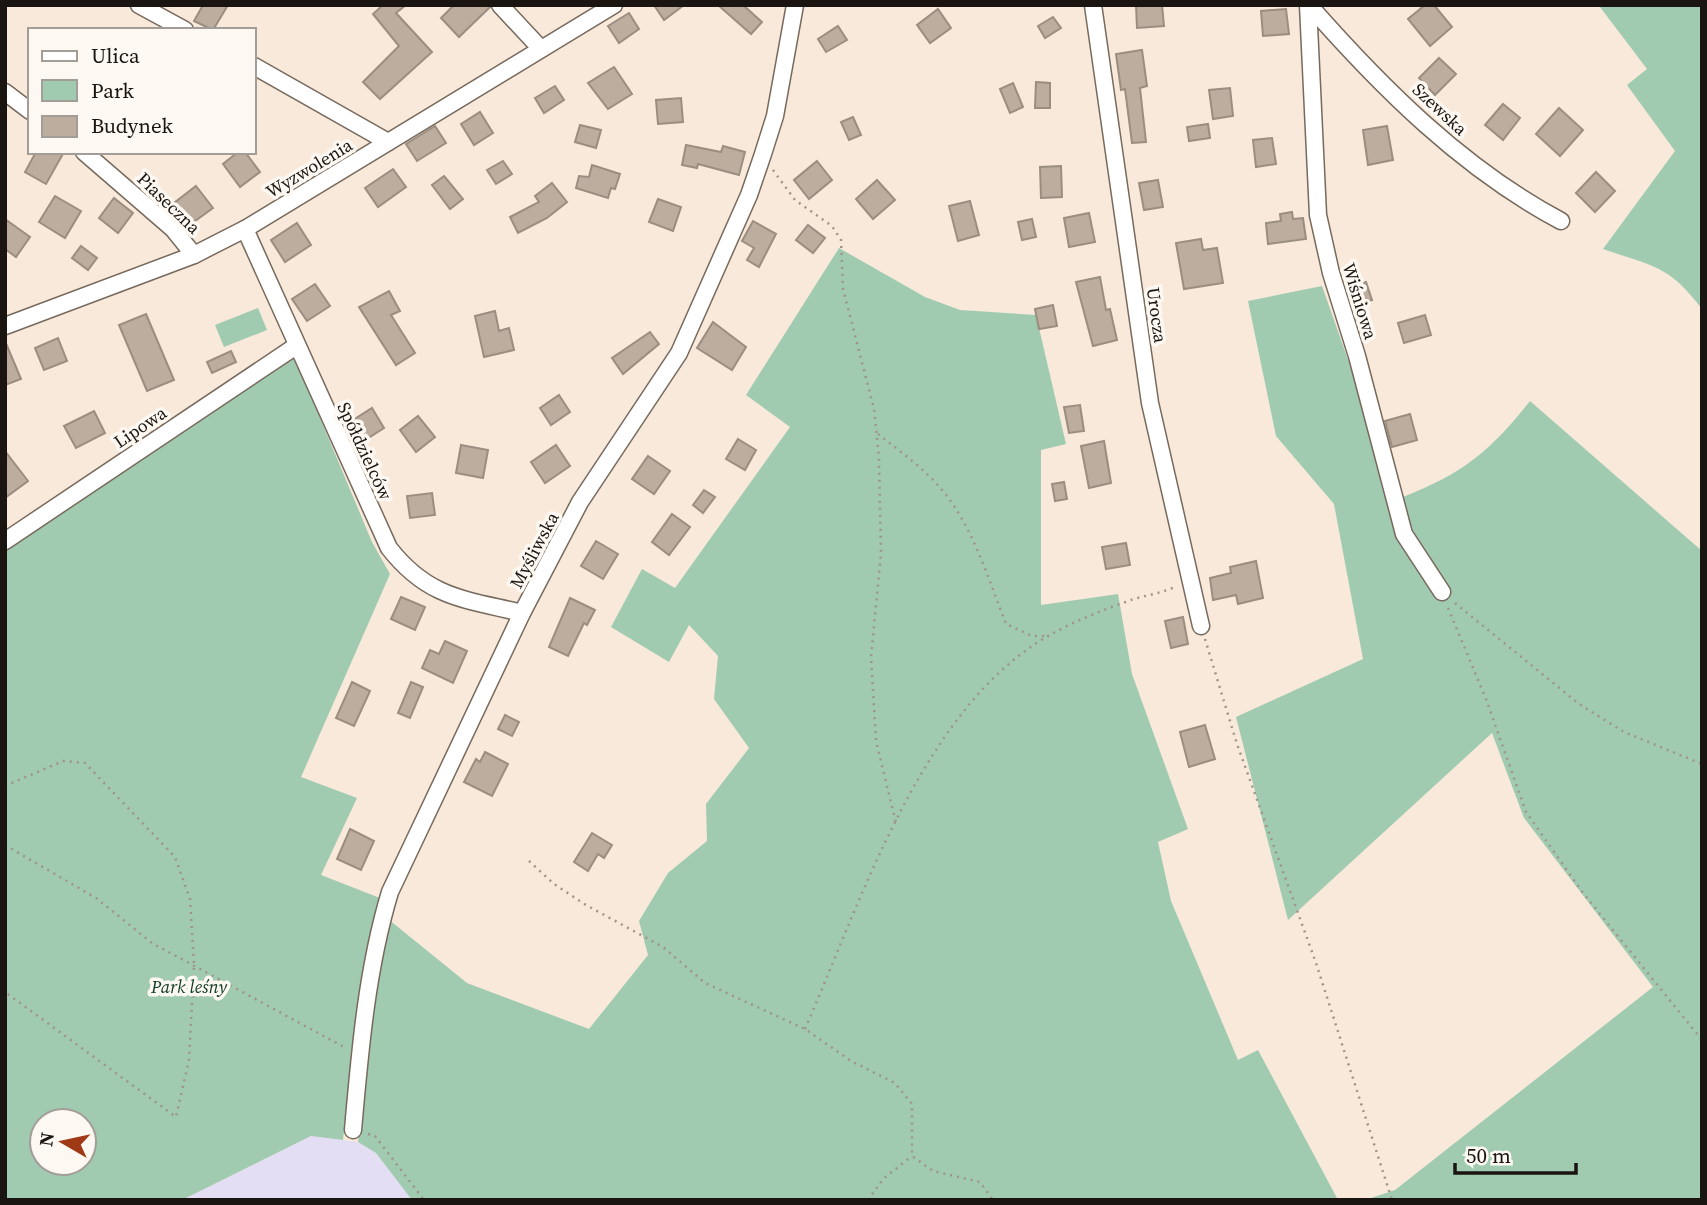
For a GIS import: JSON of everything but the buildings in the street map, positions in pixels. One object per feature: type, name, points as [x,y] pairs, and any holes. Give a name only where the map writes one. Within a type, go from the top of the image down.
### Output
[{"type":"street","points":[[139,5],[181,28]]},
{"type":"street","points":[[500,5],[541,50]]},
{"type":"street","name":"Wyzwolenia","points":[[5,326],[194,255],[245,229],[614,5]]},
{"type":"street","name":"Myśliwska","points":[[353,1130],[359,1056],[377,940],[390,892],[522,613],[580,502],[679,353],[749,195],[763,154],[775,116],[795,5]]},
{"type":"street","name":"Urocza","points":[[1093,5],[1150,403],[1201,626]]},
{"type":"street","name":"Szewska","points":[[1309,5],[1404,103],[1450,146],[1518,198],[1561,221]]},
{"type":"street","name":"Wiśniowa","points":[[1309,5],[1318,215],[1331,273],[1357,356],[1404,534],[1442,592]]},
{"type":"street","points":[[256,67],[388,142]]},
{"type":"street","points":[[5,92],[28,109]]},
{"type":"street","name":"Piaseczna","points":[[87,154],[165,222],[194,255]]},
{"type":"street","name":"Spółdzielców","points":[[245,229],[389,548],[404,568],[421,583],[440,592],[522,613]]},
{"type":"street","name":"Lipowa","points":[[5,541],[296,346]]},
{"type":"path","points":[[763,154],[795,200],[832,226],[841,240],[843,289],[874,409],[877,432],[881,554],[871,657],[876,741],[896,823]]},
{"type":"path","points":[[877,432],[918,465],[946,496],[967,529],[1006,624],[1032,636],[1049,636]]},
{"type":"path","points":[[806,1029],[896,823],[921,777],[986,685],[1024,652],[1049,636],[1191,580]]},
{"type":"path","points":[[1442,592],[1579,704],[1624,732],[1702,764]]},
{"type":"path","points":[[1442,592],[1486,699],[1526,811],[1583,893],[1702,1040]]},
{"type":"path","points":[[1201,626],[1237,744],[1316,963],[1392,1200]]},
{"type":"path","points":[[5,786],[62,761],[85,763],[175,857],[190,899],[194,965],[189,1060],[176,1117],[5,992]]},
{"type":"path","points":[[5,845],[96,898],[152,943],[359,1056]]},
{"type":"path","points":[[529,861],[554,884],[663,947],[705,983],[806,1029],[852,1061],[895,1083],[912,1104],[912,1157]]},
{"type":"path","points":[[353,1130],[375,1136],[424,1200]]},
{"type":"path","points":[[868,1200],[883,1179],[912,1157]]},
{"type":"path","points":[[912,1157],[933,1171],[980,1182],[993,1200]]},
{"type":"shaded area","points":[[311,1136],[358,1142],[376,1153],[412,1200],[182,1200]]},
{"type":"green space","points":[[1702,5],[1702,309],[1680,283],[1669,275],[1647,264],[1603,249],[1675,151],[1627,85],[1647,69],[1600,7]]},
{"type":"green space","points":[[839,248],[925,297],[960,310],[1036,315],[1066,444],[1041,450],[1041,605],[1118,594],[1132,674],[1188,829],[1158,842],[1171,901],[1238,1060],[1258,1050],[1338,1200],[412,1200],[376,1153],[358,1142],[372,1016],[388,919],[467,983],[589,1029],[648,955],[639,921],[668,873],[707,841],[706,804],[749,748],[714,699],[718,656],[689,625],[669,662],[611,627],[642,569],[675,588],[790,427],[746,395]]},
{"type":"green space","points":[[1322,286],[1370,422],[1390,502],[1434,484],[1469,463],[1499,437],[1530,401],[1702,551],[1702,1200],[1365,1200],[1395,1190],[1653,987],[1524,818],[1492,733],[1288,920],[1236,717],[1363,659],[1334,504],[1276,436],[1248,301]]},
{"type":"green space","points":[[258,308],[267,330],[224,347],[215,325]]},
{"type":"green space","name":"Park leśny","points":[[295,358],[372,542],[390,574],[301,777],[357,798],[321,875],[380,898],[358,1013],[343,1140],[311,1136],[182,1200],[5,1200],[5,540],[122,452]]}]
